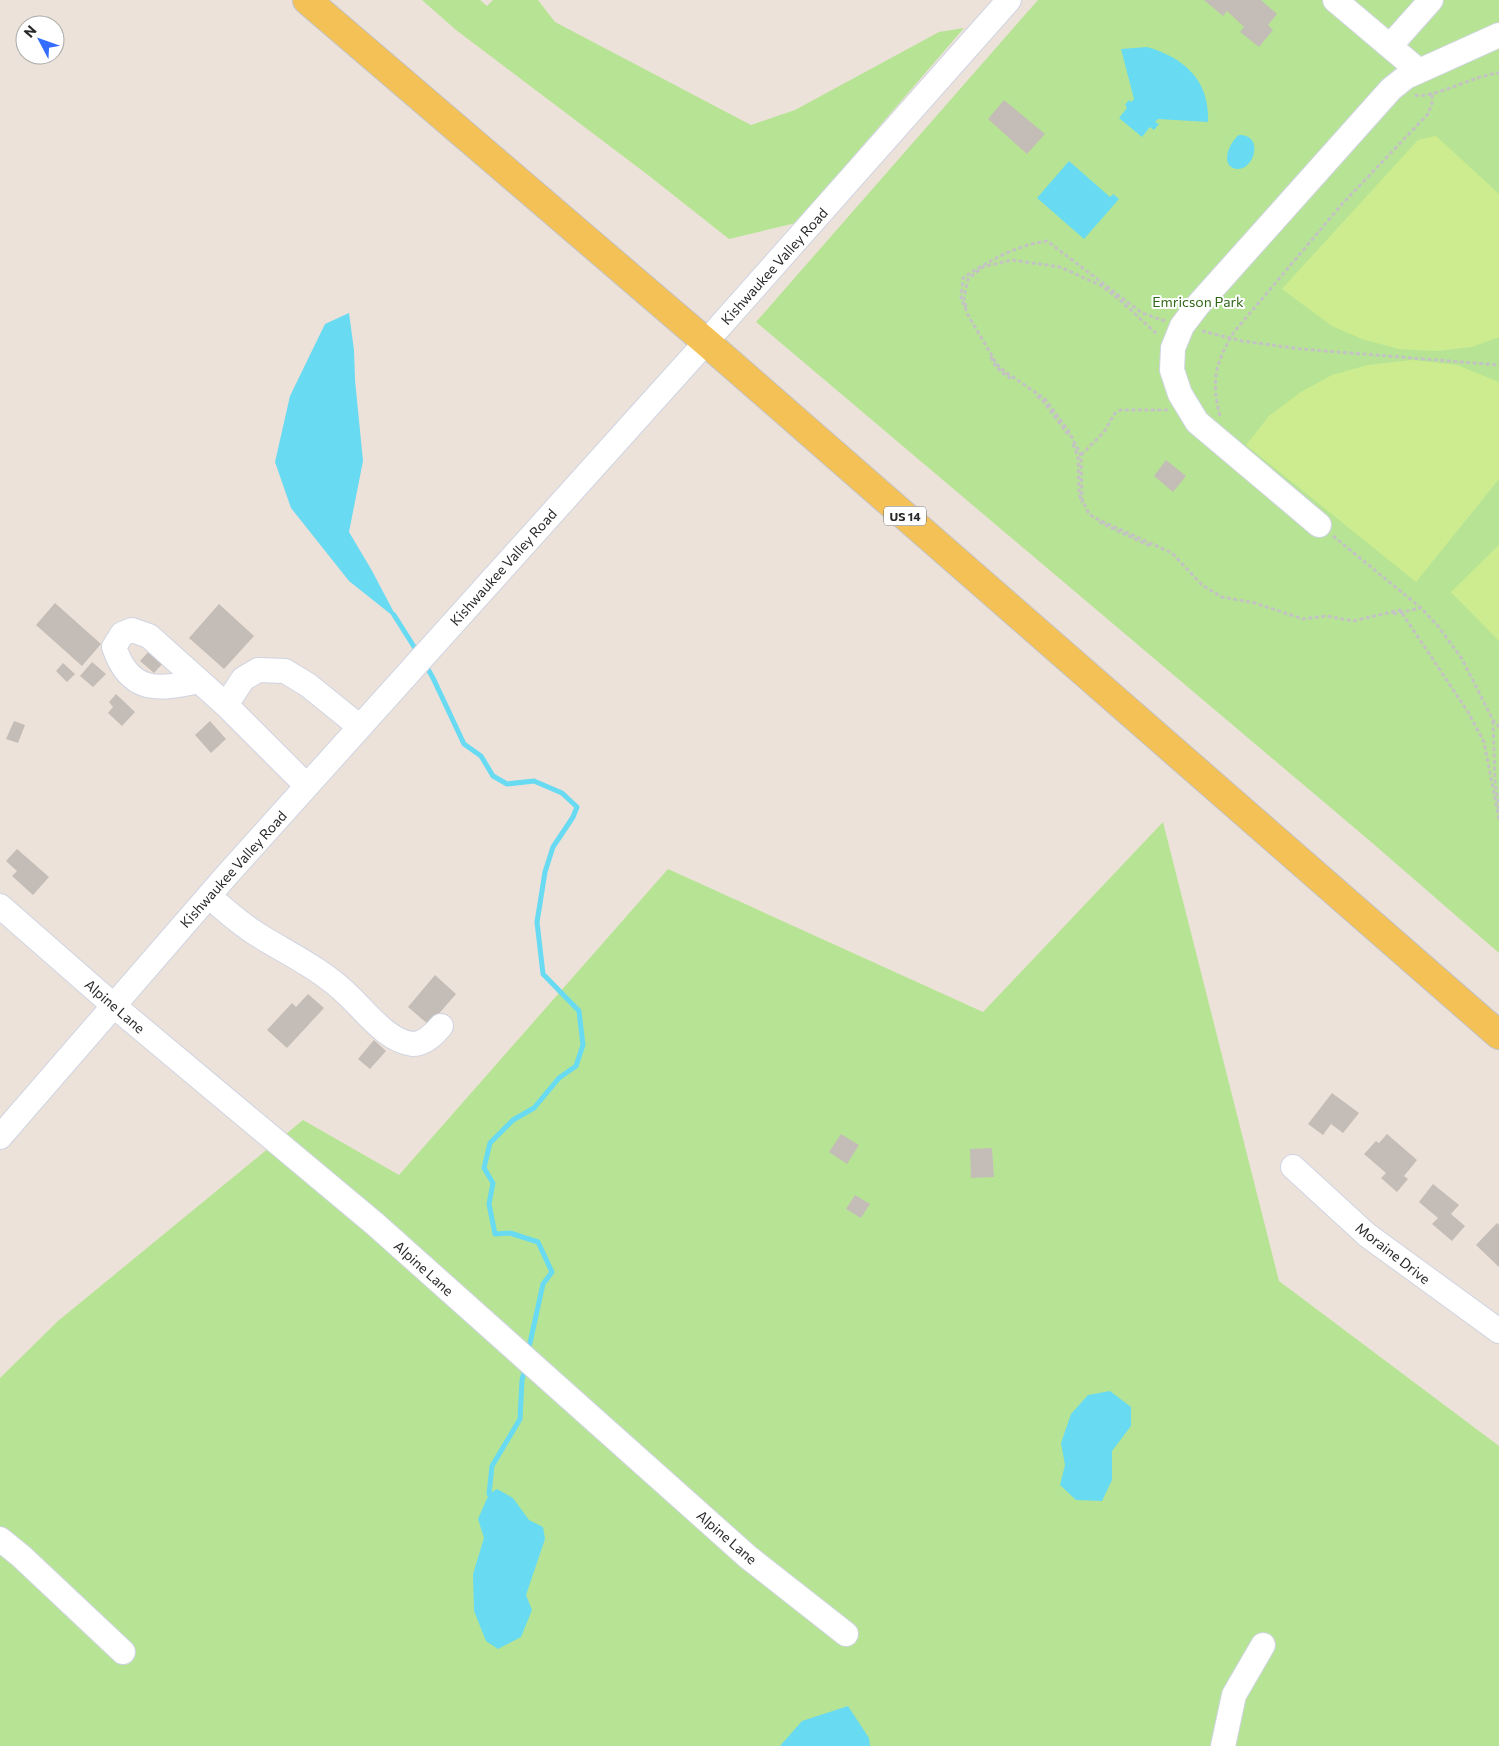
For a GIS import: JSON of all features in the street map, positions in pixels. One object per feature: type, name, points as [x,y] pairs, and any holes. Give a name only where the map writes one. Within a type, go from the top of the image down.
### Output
[{"type":"main road","name":"US 14","points":[[307,0],[706,342],[1499,1035]]},
{"type":"street","name":"Kishwaukee Valley Road","points":[[0,1137],[208,896],[706,342],[1009,0]]},
{"type":"street","points":[[1335,0],[1419,71]]},
{"type":"street","points":[[1390,46],[1431,0]]},
{"type":"street","points":[[1319,525],[1197,422],[1180,394],[1172,370],[1173,348],[1182,326],[1198,305],[1391,89],[1406,77],[1499,35]]},
{"type":"street","points":[[226,705],[243,679],[258,670],[285,671],[308,686],[360,727]]},
{"type":"street","points":[[198,681],[226,705],[307,786]]},
{"type":"street","points":[[208,896],[245,926],[310,964],[332,981],[376,1023],[400,1040],[414,1044],[429,1039],[441,1026]]},
{"type":"street","name":"Alpine Lane","points":[[0,906],[113,1005],[375,1224],[748,1557],[846,1634]]},
{"type":"street","name":"Moraine Drive","points":[[1294,1167],[1367,1235],[1499,1331]]},
{"type":"street","points":[[0,1539],[21,1556],[123,1652]]},
{"type":"street","points":[[1224,1746],[1234,1696],[1263,1645]]},
{"type":"path","points":[[1398,83],[1411,93],[1420,96],[1432,94],[1486,74],[1499,73]]},
{"type":"path","points":[[1221,419],[1215,397],[1216,375],[1220,356],[1234,332],[1343,203],[1428,114],[1432,103],[1432,94]]},
{"type":"path","points":[[1173,348],[1102,286],[1060,267],[1012,260],[983,266],[968,279],[964,298],[968,315],[993,364],[999,371],[1043,401],[1066,431],[1078,457],[1080,500],[1088,515],[1108,527],[1172,556],[1202,586],[1221,599],[1255,605],[1303,621],[1326,618],[1351,623],[1421,608]]},
{"type":"path","points":[[1078,457],[1104,432],[1115,413],[1121,410],[1142,411],[1188,408]]},
{"type":"path","points":[[1319,525],[1421,608],[1438,626],[1462,660],[1493,720],[1499,727]]},
{"type":"path","points":[[1493,720],[1495,780],[1499,810]]},
{"type":"green space","points":[[422,0],[480,0],[487,6],[493,0],[538,0],[555,22],[751,125],[795,110],[939,32],[964,28],[796,223],[729,239],[648,175],[456,30]]},
{"type":"green space","name":"Emricson Park","points":[[1038,0],[1499,0],[1499,953],[1370,841],[756,322]]},
{"type":"green space","points":[[1436,136],[1499,194],[1499,337],[1472,347],[1435,351],[1399,349],[1362,339],[1332,326],[1282,289],[1418,140]]},
{"type":"green space","points":[[1413,360],[1457,365],[1499,382],[1499,479],[1416,582],[1246,445],[1269,416],[1301,392],[1332,375],[1368,365]]},
{"type":"green space","points":[[1499,545],[1499,641],[1451,592]]},
{"type":"green space","points":[[1163,822],[1279,1281],[1499,1446],[1499,1746],[0,1746],[0,1378],[58,1321],[303,1120],[399,1175],[668,869],[983,1012]]},
{"type":"water","points":[[1147,47],[1173,58],[1192,73],[1200,83],[1205,95],[1208,107],[1208,122],[1158,119],[1155,122],[1159,124],[1154,130],[1150,127],[1142,137],[1119,118],[1127,108],[1125,105],[1129,100],[1131,102],[1134,99],[1121,49]]},
{"type":"water","points":[[1239,135],[1247,136],[1252,140],[1254,152],[1248,164],[1243,168],[1237,169],[1228,164],[1227,159],[1229,148]]},
{"type":"water","points":[[1069,161],[1110,197],[1113,194],[1119,199],[1084,239],[1037,198]]},
{"type":"water","points":[[349,313],[363,461],[349,532],[398,620],[349,581],[291,508],[275,462],[290,396],[325,324]]},
{"type":"water","points":[[1110,1391],[1131,1407],[1131,1426],[1112,1451],[1112,1480],[1102,1501],[1076,1500],[1060,1485],[1065,1465],[1061,1443],[1071,1414],[1088,1395]]},
{"type":"water","points":[[497,1489],[513,1498],[529,1520],[543,1527],[545,1539],[526,1595],[532,1610],[521,1637],[498,1649],[486,1641],[474,1611],[473,1574],[484,1538],[478,1519],[489,1494]]},
{"type":"water","points":[[848,1706],[869,1738],[870,1746],[780,1746],[802,1721]]},
{"type":"building","points":[[1204,0],[1261,0],[1277,14],[1268,25],[1273,30],[1259,47],[1240,32],[1244,27],[1227,11],[1223,16]]},
{"type":"building","points":[[1004,100],[1045,134],[1027,154],[988,119]]},
{"type":"building","points":[[1166,460],[1186,476],[1173,492],[1154,476]]},
{"type":"building","points":[[55,603],[101,644],[82,666],[36,625]]},
{"type":"building","points":[[219,604],[254,636],[224,669],[189,638]]},
{"type":"building","points":[[151,649],[165,661],[154,673],[140,661]]},
{"type":"building","points":[[92,662],[106,674],[93,687],[80,676]]},
{"type":"building","points":[[63,663],[75,674],[67,682],[56,671]]},
{"type":"building","points":[[116,694],[135,712],[122,726],[108,713],[113,707],[109,702]]},
{"type":"building","points":[[14,721],[25,725],[18,743],[6,739]]},
{"type":"building","points":[[210,721],[226,739],[211,753],[195,735]]},
{"type":"building","points":[[17,849],[49,877],[33,895],[12,876],[17,871],[6,861]]},
{"type":"building","points":[[435,975],[456,994],[429,1025],[408,1007]]},
{"type":"building","points":[[308,994],[324,1008],[287,1048],[267,1030],[292,1003],[296,1007]]},
{"type":"building","points":[[374,1040],[386,1051],[370,1069],[358,1059]]},
{"type":"building","points":[[1332,1093],[1359,1113],[1343,1133],[1331,1124],[1323,1135],[1308,1124]]},
{"type":"building","points":[[841,1134],[859,1145],[847,1164],[829,1152]]},
{"type":"building","points":[[1387,1134],[1417,1160],[1404,1176],[1408,1179],[1397,1192],[1381,1178],[1386,1173],[1364,1154],[1376,1141],[1379,1143]]},
{"type":"building","points":[[992,1148],[994,1177],[971,1178],[970,1149]]},
{"type":"building","points":[[1433,1184],[1459,1205],[1451,1214],[1465,1226],[1452,1241],[1432,1224],[1438,1218],[1419,1202]]},
{"type":"building","points":[[855,1195],[870,1204],[861,1218],[846,1209]]},
{"type":"building","points":[[1497,1223],[1499,1225],[1499,1267],[1476,1245]]},
{"type":"waterway","points":[[394,615],[418,653]]},
{"type":"waterway","points":[[425,664],[464,744],[481,756],[493,776],[507,784],[534,781],[562,793],[577,807],[573,817],[553,847],[545,872],[537,922],[543,974],[579,1011],[583,1045],[576,1066],[559,1078],[534,1108],[513,1120],[490,1143],[484,1168],[493,1183],[489,1204],[495,1234],[510,1233],[538,1242],[552,1272],[543,1284],[528,1352]]},
{"type":"waterway","points":[[489,1494],[492,1466],[520,1419],[522,1380],[525,1368]]}]
